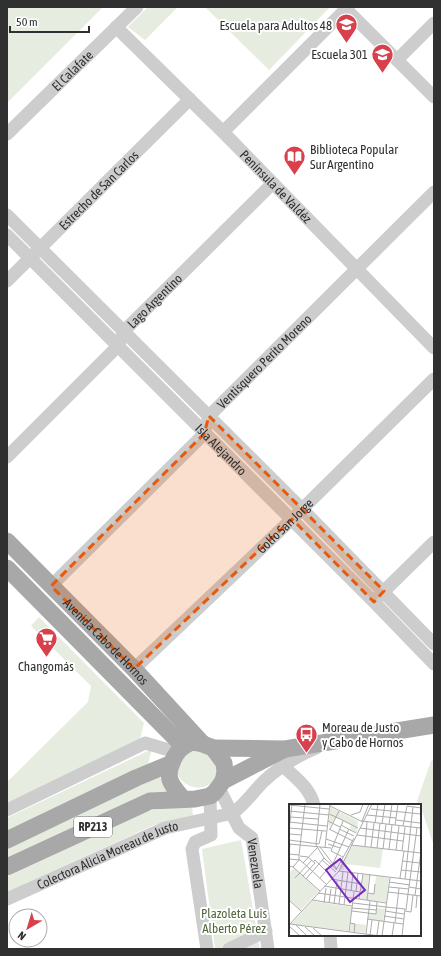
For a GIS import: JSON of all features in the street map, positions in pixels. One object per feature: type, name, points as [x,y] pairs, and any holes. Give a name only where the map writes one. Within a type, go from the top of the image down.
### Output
[{"type":"main road","name":"Avenida Cabo de Hornos","points":[[7,541],[208,746]]},
{"type":"main road","name":"Avenida Cabo de Hornos","points":[[7,568],[177,754]]},
{"type":"main road","name":"RP213","points":[[7,867],[150,801],[183,798],[195,799],[284,758],[330,742],[434,725]]},
{"type":"main road","name":"RP213","points":[[7,840],[136,778],[177,754],[192,742],[284,758]]},
{"type":"main road","points":[[208,746],[224,763],[225,772],[217,788]]},
{"type":"main road","points":[[177,754],[169,769],[169,776],[171,783],[183,798]]},
{"type":"street","name":"El Calafate","points":[[7,134],[137,7]]},
{"type":"street","points":[[223,132],[346,8],[434,97]]},
{"type":"street","points":[[397,60],[434,23]]},
{"type":"street","name":"Península de Valdéz","points":[[116,27],[223,132],[434,348]]},
{"type":"street","name":"Estrecho de San Carlos","points":[[7,282],[190,99]]},
{"type":"street","name":"Lago Argentino","points":[[7,457],[118,346],[124,331],[273,183]]},
{"type":"street","name":"Ventisquero Perito Moreno","points":[[51,586],[204,434],[209,416],[434,192]]},
{"type":"street","name":"Isla Alejandro","points":[[7,215],[384,591],[434,644]]},
{"type":"street","name":"Isla Alejandro","points":[[7,235],[204,434],[292,519],[434,664]]},
{"type":"street","name":"Golfo San Jorge","points":[[134,670],[292,519],[434,379]]},
{"type":"street","points":[[374,602],[434,542]]},
{"type":"street","points":[[7,810],[145,743],[177,754]]},
{"type":"street","points":[[233,813],[242,806],[284,758],[312,798],[314,804]]},
{"type":"street","points":[[207,949],[192,849],[195,842],[210,835],[211,818],[217,788]]},
{"type":"street","name":"Venezuela","points":[[217,788],[233,813],[240,828],[252,838],[268,949]]},
{"type":"street","name":"Colectora Alicia Moreau de Justo","points":[[7,899],[165,828],[233,813]]},
{"type":"street","points":[[229,949],[266,931]]},
{"type":"street","points":[[330,936],[331,949]]},
{"type":"highlighted area","points":[[209,416],[384,591],[374,602],[292,519],[134,669],[51,586],[204,434]]},
{"type":"green space","points":[[7,7],[103,7],[7,103]]},
{"type":"green space","points":[[148,7],[178,7],[145,40],[128,27]]},
{"type":"green space","points":[[205,7],[330,7],[269,70]]},
{"type":"green space","points":[[39,617],[144,723],[140,739],[11,805],[7,800],[7,782],[88,702],[91,686],[31,626]]},
{"type":"green space","points":[[152,749],[147,768],[7,835],[7,818]]},
{"type":"green space","points":[[188,750],[207,751],[214,761],[217,771],[210,784],[203,787],[188,785],[182,781],[178,775],[177,767],[179,759]]},
{"type":"green space","points":[[434,760],[434,846],[421,804],[417,801],[431,761]]},
{"type":"green space","points":[[159,776],[171,793],[7,866],[7,848]]},
{"type":"green space","points":[[192,805],[193,816],[154,825],[7,892],[7,877],[146,811]]},
{"type":"green space","name":"Plazoleta Luis Alberto Pérez","points":[[241,840],[260,949],[215,949],[202,849]]},
{"type":"place","name":"Escuela para Adultos 48","points":[[347,44]]},
{"type":"place","name":"Escuela 301","points":[[383,74]]},
{"type":"place","name":"Biblioteca Popular Sur Argentino","points":[[295,176]]},
{"type":"place","name":"Changomás","points":[[46,658]]},
{"type":"place","name":"Moreau de Justo y Cabo de Hornos","points":[[307,754]]}]
